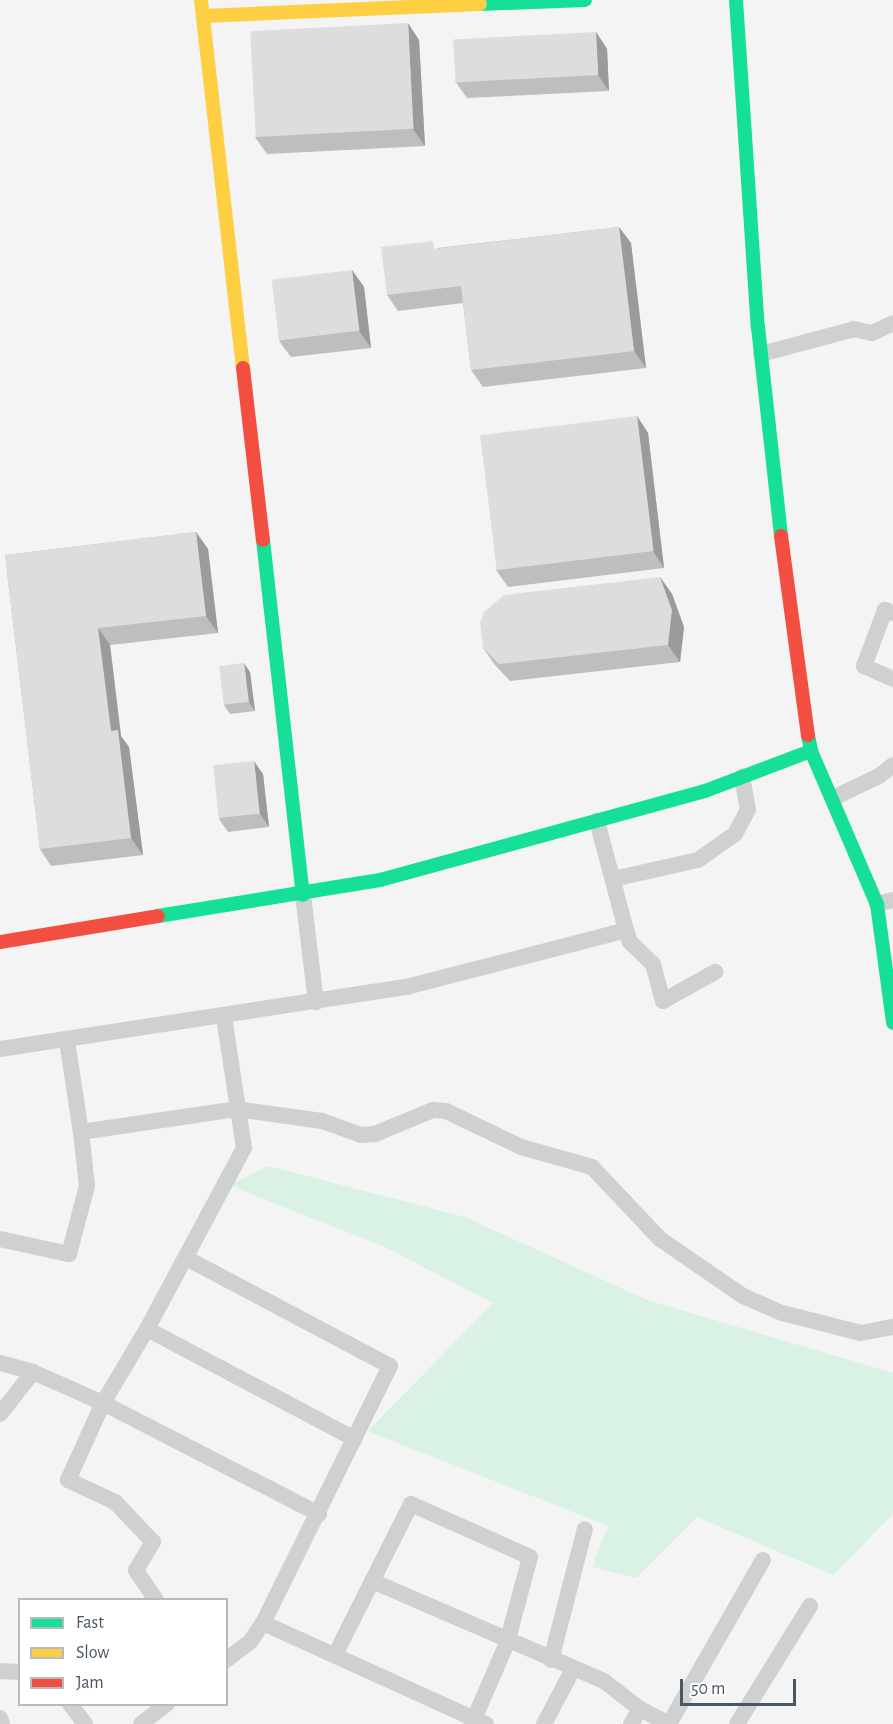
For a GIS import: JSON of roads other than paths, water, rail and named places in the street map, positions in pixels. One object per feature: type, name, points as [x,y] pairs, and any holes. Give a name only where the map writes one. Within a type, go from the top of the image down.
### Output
[{"type":"street","points":[[201,0],[316,1002]]},
{"type":"street","points":[[203,16],[585,0]]},
{"type":"street","points":[[736,0],[761,354],[780,546],[811,752],[885,902],[893,1023]]},
{"type":"street","points":[[761,354],[854,329],[872,333],[893,323]]},
{"type":"street","points":[[893,613],[885,610],[864,666],[893,679]]},
{"type":"street","points":[[0,942],[303,895],[380,880],[597,821],[742,777],[811,752]]},
{"type":"street","points":[[832,798],[879,776],[893,765]]},
{"type":"street","points":[[612,879],[698,860],[735,834],[748,810],[742,777]]},
{"type":"street","points":[[597,821],[630,942],[653,964],[663,1001],[716,972]]},
{"type":"street","points":[[0,1049],[224,1018],[410,986],[626,930]]},
{"type":"street","points":[[155,1598],[136,1570],[153,1542],[115,1502],[68,1480],[103,1402],[147,1329],[244,1148],[236,1109],[224,1018]]},
{"type":"street","points":[[0,1239],[69,1254],[87,1186],[67,1041]]},
{"type":"street","points":[[81,1132],[236,1109],[322,1121],[361,1135],[375,1134],[434,1110],[446,1112],[521,1147],[592,1167],[660,1239],[743,1296],[782,1313],[861,1333],[893,1327]]},
{"type":"street","points":[[186,1258],[390,1366],[319,1514],[262,1623],[250,1642],[228,1658]]},
{"type":"street","points":[[147,1329],[355,1439]]},
{"type":"street","points":[[0,1364],[33,1372],[103,1402],[319,1514]]},
{"type":"street","points":[[0,1414],[33,1372]]},
{"type":"street","points":[[262,1623],[477,1722],[507,1643],[530,1557],[411,1504],[335,1655]]},
{"type":"street","points":[[551,1660],[585,1529]]},
{"type":"street","points":[[372,1581],[507,1643],[604,1681],[635,1717],[668,1723],[763,1560]]},
{"type":"street","points":[[737,1724],[810,1606]]},
{"type":"street","points":[[544,1724],[573,1669]]},
{"type":"street","points":[[0,1671],[18,1672]]},
{"type":"street","points":[[72,1706],[85,1724]]},
{"type":"street","points":[[141,1724],[164,1706]]},
{"type":"street","points":[[0,1718],[2,1724]]}]
